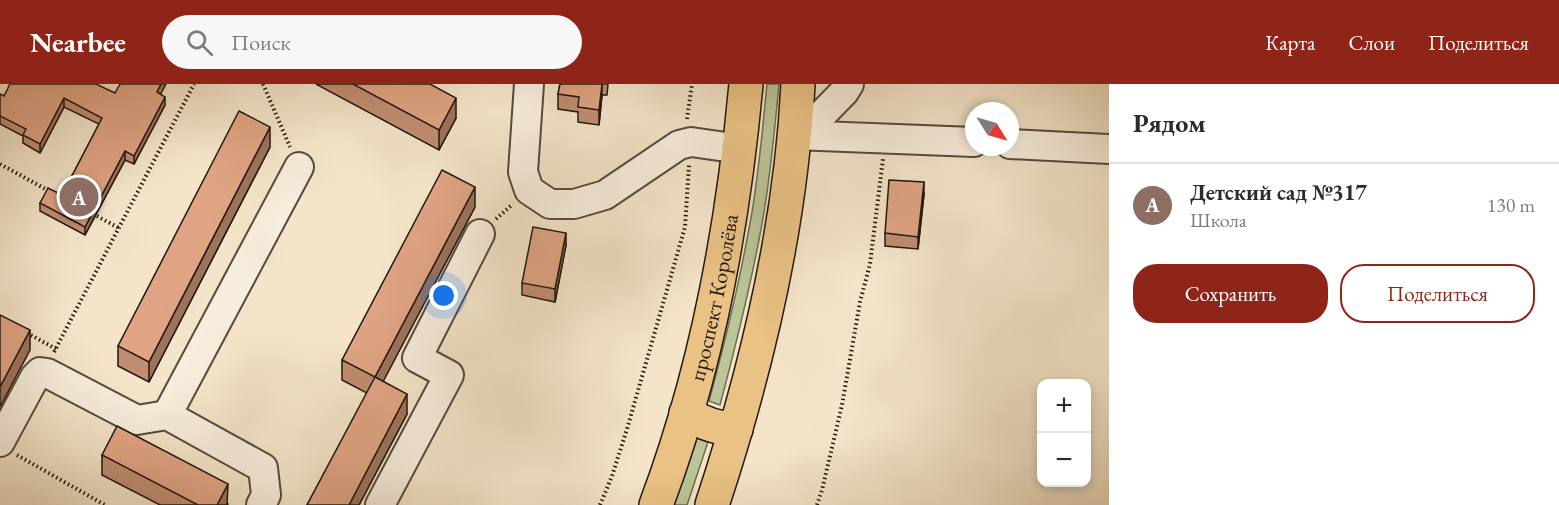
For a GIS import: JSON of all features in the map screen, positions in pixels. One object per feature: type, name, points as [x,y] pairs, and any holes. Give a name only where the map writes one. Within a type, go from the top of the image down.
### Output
[{"type":"main road","name":"проспект Королёва","points":[[656,505],[686,413],[718,286],[740,149],[746,84]]},
{"type":"main road","points":[[712,505],[752,374],[768,303],[798,135],[798,84]]},
{"type":"main road","points":[[686,413],[709,425],[723,429],[736,429]]},
{"type":"street","points":[[529,84],[523,172],[529,190],[550,204],[574,204],[605,195],[685,143],[740,149]]},
{"type":"street","points":[[798,135],[844,92],[849,84]]},
{"type":"street","points":[[798,135],[965,142]]},
{"type":"street","points":[[1019,144],[1109,148]]},
{"type":"street","points":[[167,416],[299,167]]},
{"type":"street","points":[[380,505],[449,375],[417,358],[480,234]]},
{"type":"street","points":[[5,446],[34,377],[50,361],[137,420],[167,416],[263,468],[266,495],[261,505]]},
{"type":"path","points":[[19,328],[50,361],[194,84]]},
{"type":"path","points":[[263,84],[299,167]]},
{"type":"path","points":[[600,505],[627,429],[685,227],[689,165],[685,132],[692,84]]},
{"type":"path","points":[[817,505],[842,405],[860,302],[870,264],[886,138]]},
{"type":"path","points":[[0,164],[49,191]]},
{"type":"path","points":[[480,234],[529,190]]},
{"type":"path","points":[[89,212],[119,228]]},
{"type":"path","points":[[5,446],[105,505]]},
{"type":"green space","points":[[767,84],[779,84],[766,196],[750,285],[720,405],[709,401],[748,236],[759,164]]},
{"type":"green space","points":[[697,438],[708,442],[687,505],[674,505]]},
{"type":"building","points":[[10,84],[96,84],[115,93],[120,84],[161,84],[157,92],[165,97],[134,156],[125,151],[85,227],[40,203],[48,188],[62,195],[102,118],[64,98],[40,144],[23,135],[26,129],[0,116],[0,94],[4,96]]},
{"type":"building","points":[[353,84],[430,84],[456,98],[439,130]]},
{"type":"building","points":[[560,84],[602,84],[599,110],[578,107],[579,97],[558,94]]},
{"type":"building","points":[[239,111],[270,127],[149,362],[118,346]]},
{"type":"building","points":[[442,170],[475,187],[375,377],[342,360]]},
{"type":"building","points":[[889,180],[924,182],[918,237],[885,233]]},
{"type":"building","points":[[533,227],[566,233],[555,289],[522,283]]},
{"type":"building","points":[[0,315],[30,330],[0,387]]},
{"type":"building","points":[[375,377],[407,394],[349,505],[307,505]]},
{"type":"building","points":[[117,426],[228,484],[217,505],[198,505],[102,455]]},
{"type":"place","name":"Детский сад №317","points":[[79,197]]}]
